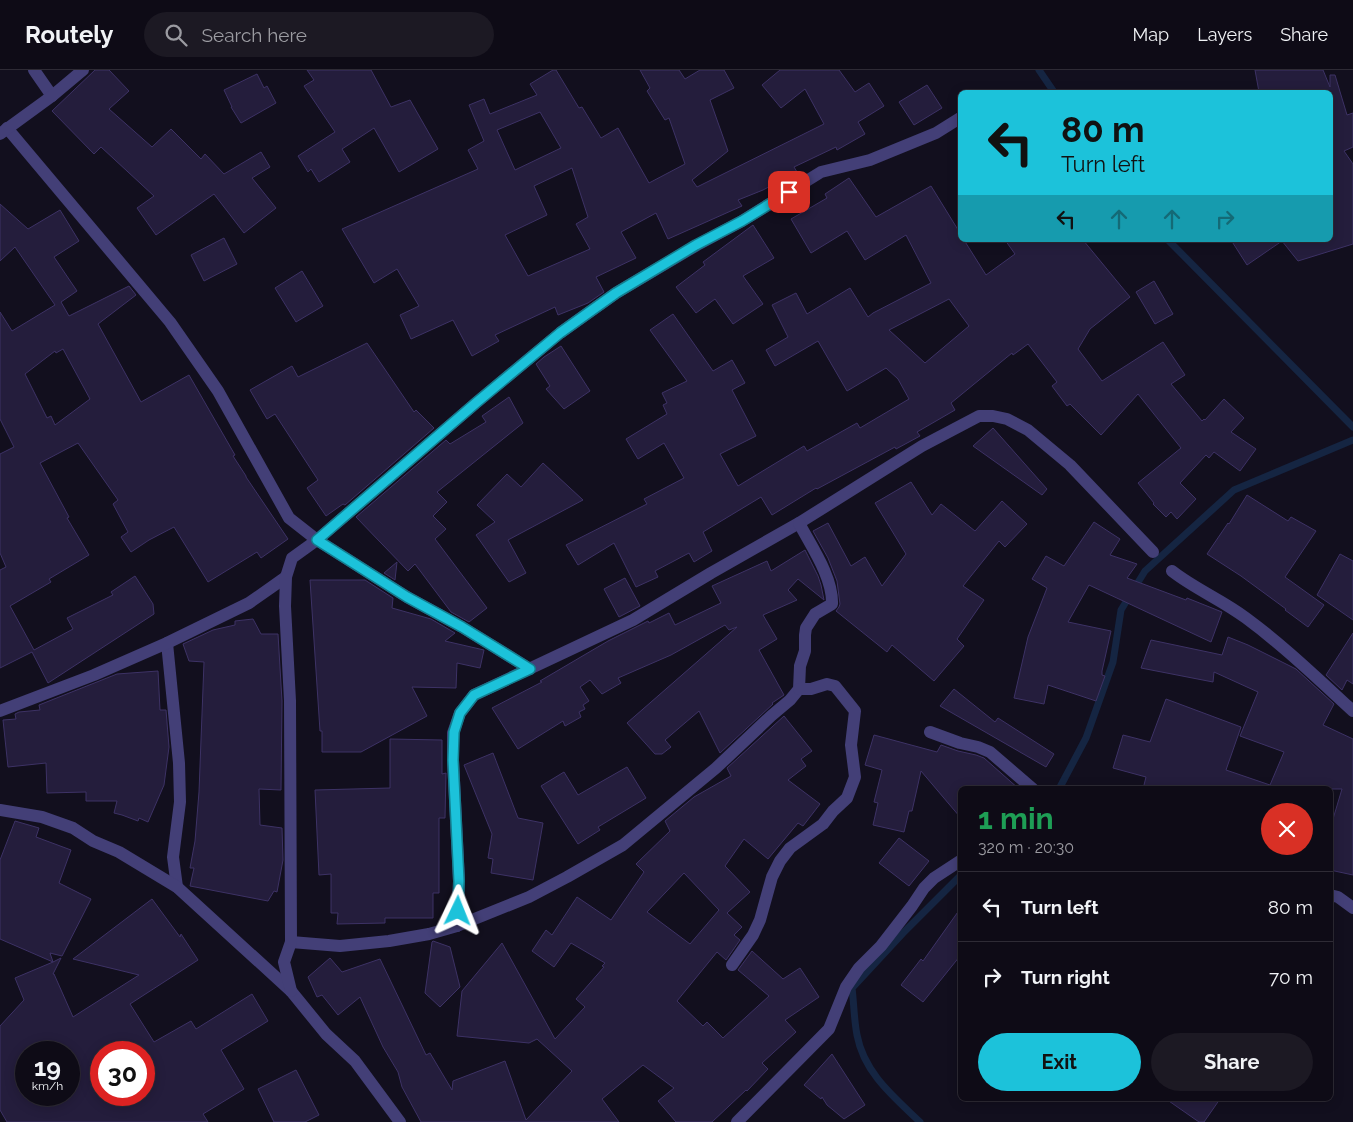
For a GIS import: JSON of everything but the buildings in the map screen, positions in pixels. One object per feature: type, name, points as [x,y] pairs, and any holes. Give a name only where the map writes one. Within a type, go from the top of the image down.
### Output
[{"type":"street","points":[[34,70],[52,96]]},
{"type":"street","points":[[83,70],[52,96],[4,131],[170,322],[218,391],[289,518],[317,540],[407,597],[462,627],[530,669]]},
{"type":"street","points":[[291,991],[284,962],[292,942],[290,906],[290,701],[285,606],[286,577],[292,558],[317,540],[552,339],[616,293],[696,245],[742,221],[821,172],[870,160],[936,133],[958,119]]},
{"type":"street","points":[[457,926],[459,881],[453,760],[454,732],[460,713],[474,695],[633,620],[799,523],[922,446],[979,416],[1007,419],[1028,430],[1070,465],[1153,552]]},
{"type":"street","points":[[292,942],[340,946],[389,941],[428,934],[457,926],[529,897],[624,845],[716,768],[770,716],[790,700],[798,689],[800,666],[805,652],[806,628],[815,614],[832,604],[832,593],[824,572],[799,523]]},
{"type":"street","points":[[1172,571],[1245,618],[1284,648],[1353,710]]},
{"type":"street","points":[[0,711],[94,675],[168,643],[249,603],[286,577]]},
{"type":"street","points":[[168,643],[179,763],[180,802],[173,857],[177,886]]},
{"type":"street","points":[[732,965],[753,935],[760,920],[772,877],[780,861],[790,848],[823,824],[832,811],[847,798],[855,776],[850,745],[856,711],[835,686],[827,684],[811,689],[798,689]]},
{"type":"street","points":[[930,732],[960,743],[978,746],[990,752],[1030,786]]},
{"type":"street","points":[[0,810],[42,817],[73,828],[92,841],[119,852],[177,886],[291,991],[326,1034],[355,1061],[400,1122]]},
{"type":"street","points":[[737,1122],[829,1029],[846,987],[859,968],[880,946],[924,888],[934,878],[958,862]]},
{"type":"street","points":[[1333,896],[1338,897],[1353,908]]},
{"type":"waterway","points":[[1039,70],[1053,90]]},
{"type":"waterway","points":[[1170,242],[1353,427]]},
{"type":"waterway","points":[[1061,786],[1086,738],[1113,662],[1121,610],[1145,571],[1234,490],[1353,440]]},
{"type":"waterway","points":[[920,1122],[881,1083],[866,1061],[857,1035],[852,988],[958,878]]},
{"type":"route","points":[[458,911],[459,881],[453,760],[454,732],[460,713],[474,695],[530,669],[462,627],[407,597],[317,540],[560,333],[616,293],[789,192]]}]
